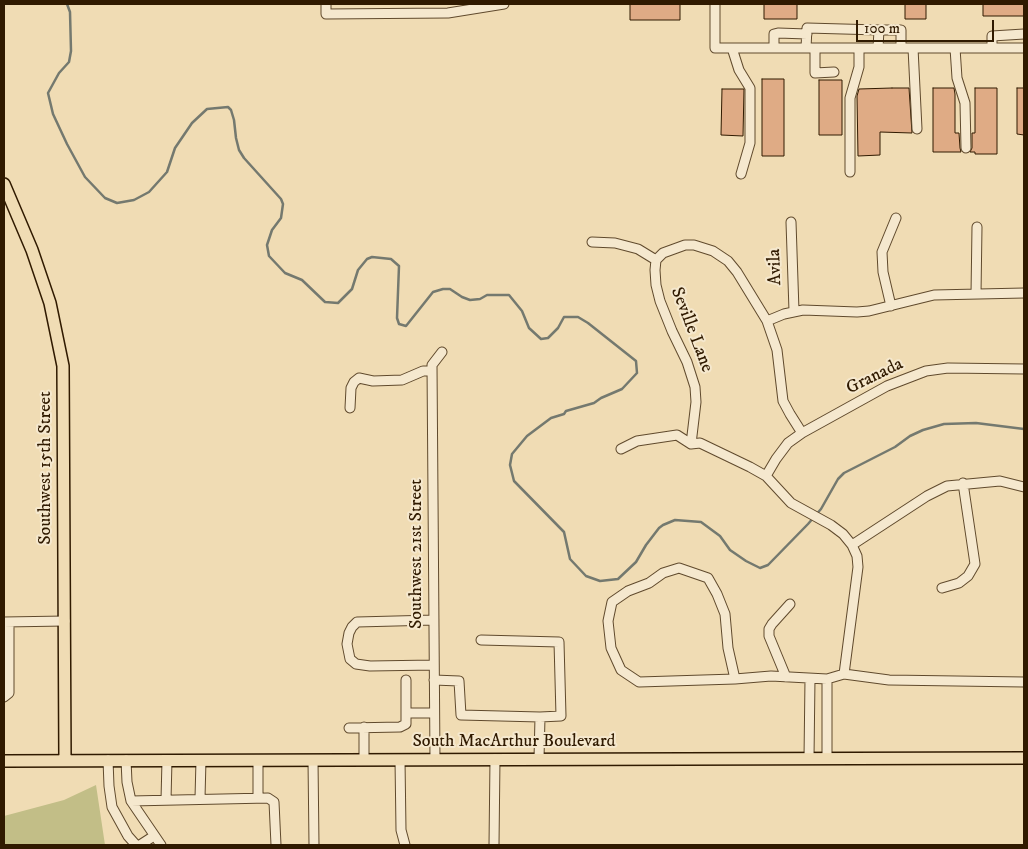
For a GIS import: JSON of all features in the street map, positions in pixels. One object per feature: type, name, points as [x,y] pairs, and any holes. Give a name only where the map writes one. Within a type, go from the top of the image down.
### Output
[{"type":"main road","name":"Southwest 15th Street","points":[[4,184],[32,250],[50,302],[63,366],[65,760]]},
{"type":"main road","name":"South MacArthur Boulevard","points":[[4,761],[1024,758]]},
{"type":"street","points":[[326,4],[326,14],[504,4]]},
{"type":"street","points":[[714,4],[715,48],[1024,48]]},
{"type":"street","points":[[834,72],[816,73],[807,28],[901,30],[901,48]]},
{"type":"street","points":[[878,48],[879,30]]},
{"type":"street","points":[[774,48],[774,34],[807,34]]},
{"type":"street","points":[[992,48],[992,36],[994,35],[1024,34]]},
{"type":"street","points":[[732,48],[739,70],[750,88],[750,143],[741,174]]},
{"type":"street","points":[[850,172],[850,98],[859,67],[859,48]]},
{"type":"street","points":[[913,48],[917,129]]},
{"type":"street","points":[[955,48],[957,78],[965,103],[966,148]]},
{"type":"street","points":[[891,306],[883,272],[882,252],[896,218]]},
{"type":"street","name":"Avila","points":[[791,222],[794,311]]},
{"type":"street","points":[[976,294],[977,228]]},
{"type":"street","points":[[592,242],[615,242],[638,249],[656,260],[662,253],[684,245],[703,247],[720,254],[728,261],[737,272],[767,321],[777,350],[783,401],[802,432]]},
{"type":"street","name":"Seville Lane","points":[[656,260],[656,285],[660,300],[672,331],[688,362],[695,387],[696,411],[691,444]]},
{"type":"street","points":[[767,321],[794,311],[857,312],[934,295],[1024,293]]},
{"type":"street","name":"Southwest 21st Street","points":[[435,760],[432,365],[442,352]]},
{"type":"street","name":"Granada","points":[[766,476],[788,443],[802,432],[887,386],[926,371],[969,367],[1024,369]]},
{"type":"street","points":[[350,408],[351,388],[359,378],[373,381],[402,380],[423,371],[432,371]]},
{"type":"street","points":[[621,450],[637,441],[677,435],[691,444],[700,443],[766,476],[791,503],[844,534],[857,556],[858,567],[844,674]]},
{"type":"street","points":[[852,545],[937,490],[947,486],[1000,481],[1024,487]]},
{"type":"street","points":[[942,588],[958,583],[968,576],[975,564],[963,484]]},
{"type":"street","points":[[735,679],[728,648],[725,614],[708,578],[679,568],[663,573],[649,583],[628,591],[612,602],[608,621],[611,648],[621,670],[639,682],[735,679],[771,676],[827,679],[844,674],[889,680],[1024,682]]},
{"type":"street","points":[[786,677],[769,636],[769,629],[790,604]]},
{"type":"street","points":[[434,620],[357,622],[349,633],[347,644],[350,659],[356,664],[370,666],[434,665]]},
{"type":"street","points":[[4,697],[9,693],[6,622],[65,622]]},
{"type":"street","points":[[434,680],[460,681],[461,715],[561,716],[559,642],[481,640]]},
{"type":"street","points":[[809,758],[810,679]]},
{"type":"street","points":[[827,679],[827,758]]},
{"type":"street","points":[[349,728],[400,727],[406,724],[406,680]]},
{"type":"street","points":[[406,712],[434,713]]},
{"type":"street","points":[[539,759],[540,716]]},
{"type":"street","points":[[364,727],[364,760]]},
{"type":"street","points":[[494,845],[495,759]]},
{"type":"street","points":[[108,760],[112,807],[128,836],[136,845]]},
{"type":"street","points":[[126,760],[127,782],[131,801],[161,845]]},
{"type":"street","points":[[166,800],[167,760]]},
{"type":"street","points":[[200,798],[201,760]]},
{"type":"street","points":[[258,760],[258,797]]},
{"type":"street","points":[[313,760],[314,845]]},
{"type":"street","points":[[400,760],[401,830],[405,845]]},
{"type":"street","points":[[131,801],[268,798],[274,802],[276,845]]},
{"type":"street","points":[[140,845],[154,836]]},
{"type":"shaded area","points":[[96,785],[105,845],[4,845],[4,816],[64,800]]},
{"type":"building","points":[[630,4],[680,4],[680,20],[630,20]]},
{"type":"building","points":[[764,4],[797,4],[797,19],[764,19]]},
{"type":"building","points":[[905,4],[926,4],[926,19],[905,19]]},
{"type":"building","points":[[983,4],[1024,4],[1024,16],[983,16]]},
{"type":"building","points":[[762,79],[784,79],[784,156],[762,156]]},
{"type":"building","points":[[819,80],[842,80],[842,135],[819,135]]},
{"type":"building","points":[[909,88],[912,133],[880,132],[880,155],[858,156],[857,96],[859,89]]},
{"type":"building","points":[[933,88],[954,88],[955,133],[959,133],[961,152],[933,152]]},
{"type":"building","points":[[975,88],[997,88],[997,154],[975,154],[975,152],[970,152],[972,148],[972,133],[975,133]]},
{"type":"building","points":[[1017,88],[1024,88],[1024,135],[1017,134]]},
{"type":"building","points":[[722,89],[744,89],[743,136],[721,135]]},
{"type":"waterway","points":[[67,4],[70,12],[71,51],[69,62],[59,73],[48,93],[53,114],[67,144],[85,177],[105,198],[117,203],[134,200],[149,192],[167,172],[175,148],[192,123],[207,109],[228,107],[234,120],[239,150],[281,199],[283,204],[281,218],[272,230],[267,245],[269,256],[285,273],[302,280],[325,302],[338,303],[352,289],[358,270],[367,259],[372,257],[391,259],[399,266],[397,318],[399,324],[406,326],[433,292],[443,289],[450,289],[470,300],[480,299],[487,295],[509,295],[522,311],[529,328],[541,339],[548,338],[558,328],[564,317],[578,317],[636,361],[637,373],[622,389],[594,403],[566,411],[564,414],[551,418],[527,436],[512,454],[510,465],[514,481],[564,532],[570,559],[586,576],[600,581],[618,579],[636,562],[659,528],[675,520],[701,522],[720,536],[730,550],[760,568],[768,565],[808,524],[821,509],[838,479],[844,473],[895,447],[910,436],[944,424],[976,423],[1024,429]]}]
